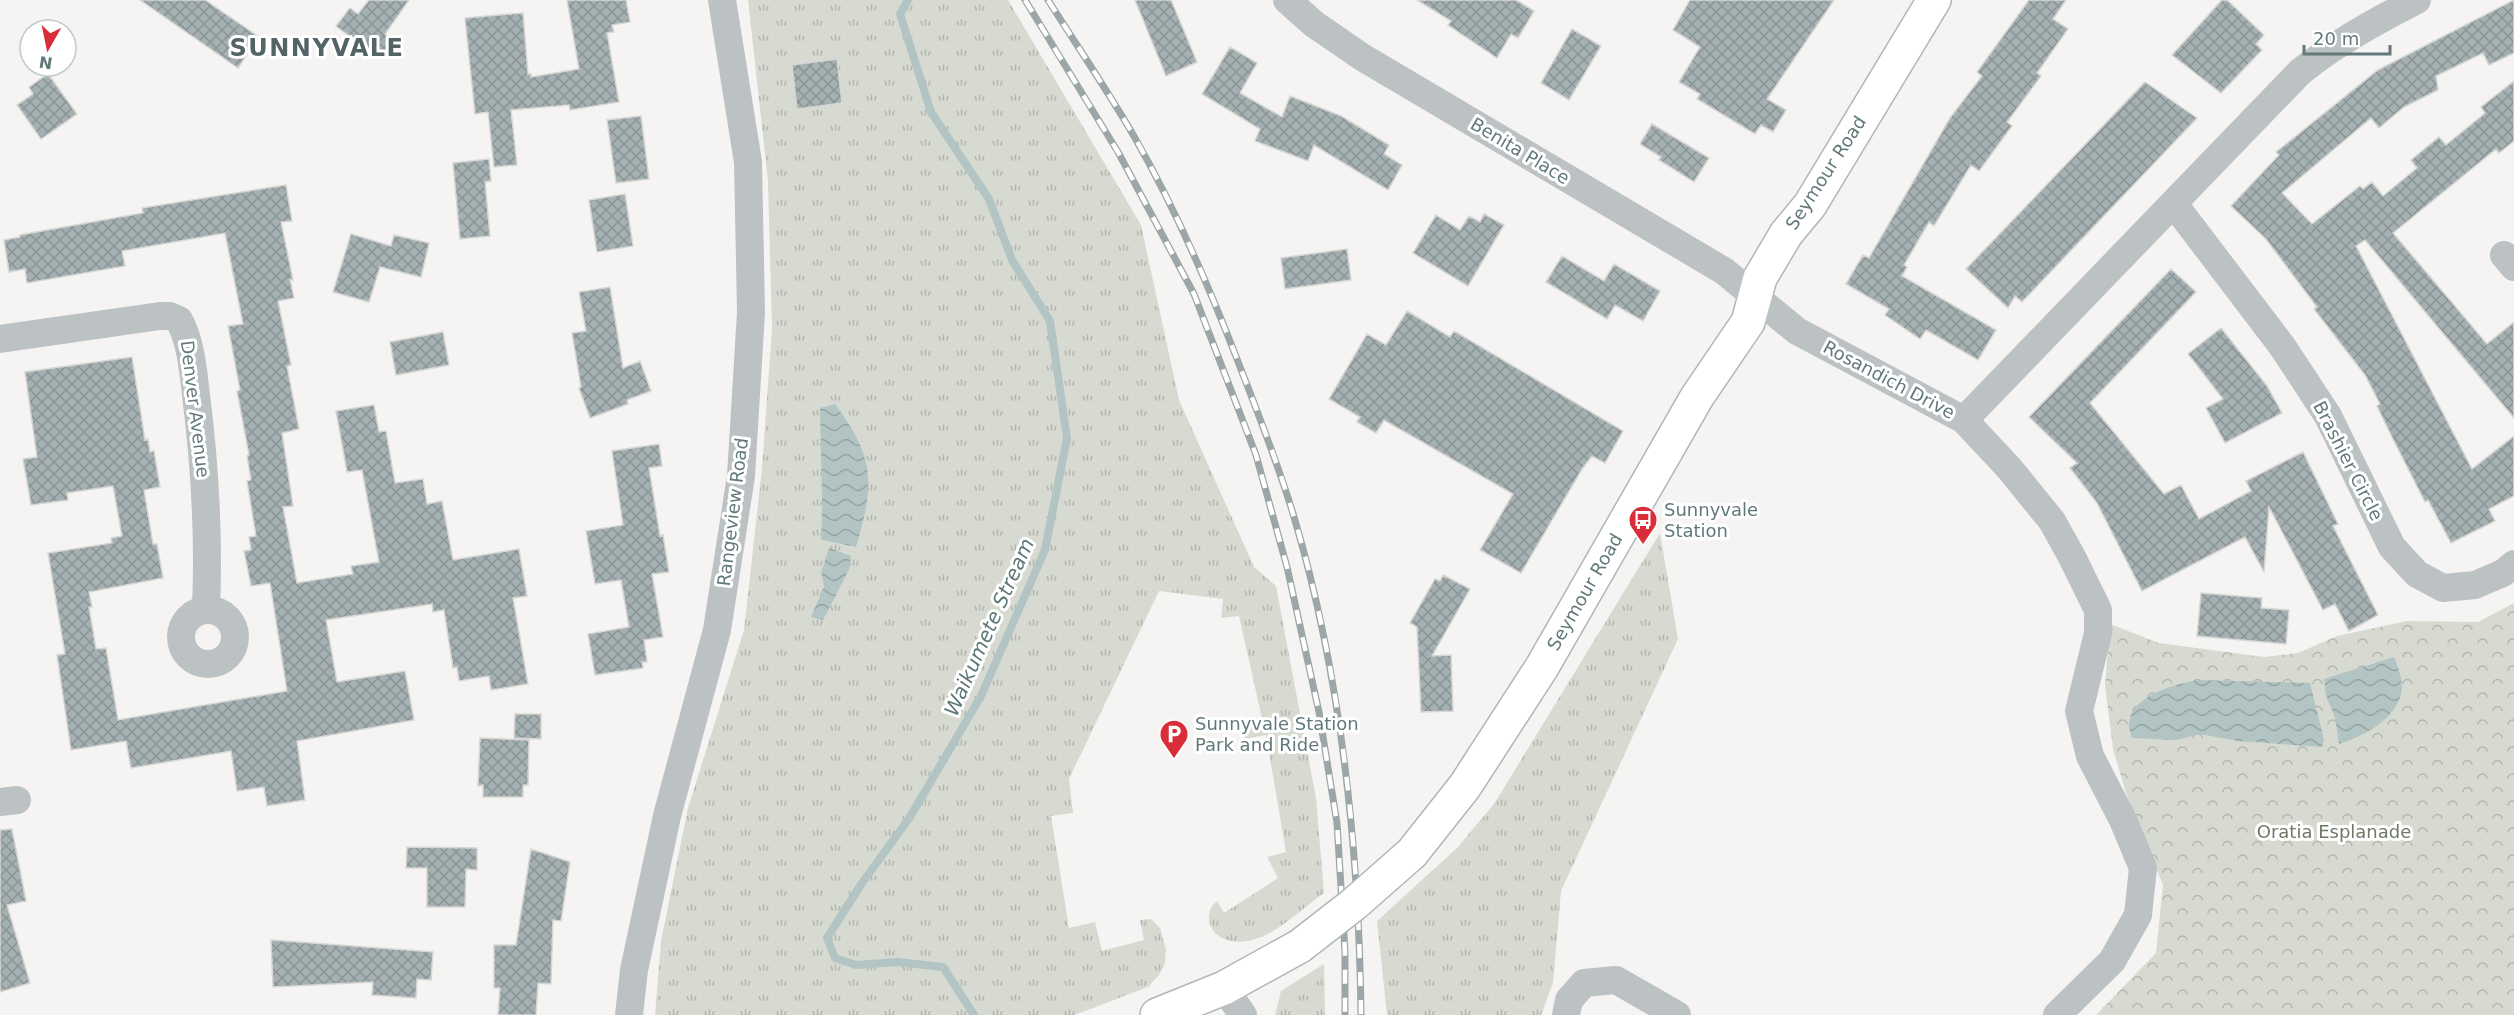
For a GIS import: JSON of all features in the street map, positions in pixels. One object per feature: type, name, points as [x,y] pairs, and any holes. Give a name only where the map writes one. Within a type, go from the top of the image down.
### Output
[{"type":"main road","name":"Seymour Road","points":[[1157,1015],[1224,988],[1300,946],[1354,904],[1412,853],[1465,786],[1542,667],[1697,397],[1748,322],[1760,278],[1786,234],[1810,205],[1934,0]]},
{"type":"street","name":"Rangeview Road","points":[[629,1015],[634,970],[667,816],[717,630],[741,476],[751,312],[748,162],[722,0]]},
{"type":"street","name":"Benita Place","points":[[1287,0],[1314,24],[1362,57],[1724,271],[1756,297]]},
{"type":"street","points":[[1964,420],[2174,204],[2273,97],[2373,10],[2417,0]]},
{"type":"street","name":"Brashier Circle","points":[[2174,204],[2282,346],[2328,416],[2392,547],[2417,574],[2443,588],[2475,585],[2503,573],[2514,564]]},
{"type":"street","name":"Rosandich Drive","points":[[1756,297],[1797,331],[1964,420],[2009,468],[2052,521],[2098,610],[2098,633],[2079,711],[2090,756],[2123,820],[2143,868],[2138,915],[2112,961],[2057,1015]]},
{"type":"street","name":"Denver Avenue","points":[[0,339],[160,316],[170,316],[179,320],[188,343],[200,426],[208,554],[206,609]]},
{"type":"street","points":[[1566,1015],[1569,1000],[1584,983],[1616,980],[1677,1015]]},
{"type":"street","points":[[1224,988],[1243,1015]]},
{"type":"green space","points":[[748,0],[1008,0],[1141,225],[1179,400],[1254,567],[1276,586],[1316,798],[1324,893],[1282,926],[1264,936],[1237,942],[1219,936],[1210,924],[1209,914],[1217,901],[1224,913],[1278,878],[1267,857],[1286,852],[1266,735],[1244,739],[1242,727],[1263,723],[1239,616],[1221,618],[1223,599],[1159,591],[1069,779],[1073,813],[1051,816],[1069,928],[1095,922],[1102,951],[1144,940],[1140,920],[1151,919],[1160,928],[1166,949],[1165,963],[1159,975],[1148,987],[1075,1015],[655,1015],[661,941],[688,808],[744,630],[762,468],[772,328],[768,181]],"holes":[[[822,500],[856,547],[821,540]],[[849,570],[823,619],[812,617],[824,586],[821,573]]]},
{"type":"green space","points":[[1660,533],[1678,639],[1561,891],[1553,983],[1541,1015],[1387,1015],[1377,921],[1457,848],[1494,804]]},
{"type":"green space","name":"Oratia Esplanade","points":[[2514,603],[2514,1015],[2096,1015],[2156,953],[2163,885],[2126,793],[2113,749],[2105,685],[2110,624],[2159,643],[2264,657],[2298,653],[2337,636],[2407,621],[2478,622]]},
{"type":"green space","points":[[1324,964],[1325,1015],[1275,1015],[1281,991]]},
{"type":"water","points":[[835,404],[858,440],[868,472],[866,505],[856,547],[821,540],[820,408]]},
{"type":"water","points":[[829,548],[851,556],[849,570],[823,620],[811,617],[824,586],[821,573]]},
{"type":"water","points":[[2394,657],[2402,685],[2398,703],[2392,712],[2376,726],[2358,737],[2339,744],[2335,717],[2326,696],[2324,679]]},
{"type":"water","points":[[2199,680],[2310,683],[2324,740],[2322,747],[2238,741],[2200,734],[2176,740],[2132,738],[2129,725],[2131,715],[2137,706],[2167,688]]},
{"type":"building","points":[[140,0],[205,0],[259,37],[238,68]]},
{"type":"building","points":[[369,0],[409,0],[385,34],[394,41],[381,59],[336,26],[350,8],[358,14]]},
{"type":"building","points":[[567,0],[626,0],[630,22],[612,25],[614,32],[607,33],[619,102],[570,110],[569,105],[511,110],[517,165],[494,167],[488,112],[475,114],[465,18],[523,13],[528,74],[531,74],[531,77],[579,69]]},
{"type":"building","points":[[1135,0],[1171,0],[1197,62],[1166,76]]},
{"type":"building","points":[[1417,0],[1516,0],[1534,11],[1518,38],[1511,34],[1497,58],[1448,25],[1451,21]]},
{"type":"building","points":[[1690,0],[1834,0],[1767,99],[1786,110],[1773,132],[1761,125],[1755,134],[1697,99],[1700,94],[1679,82],[1700,47],[1673,30]]},
{"type":"building","points":[[2029,0],[2066,0],[2053,19],[2068,29],[2037,73],[2041,76],[2007,122],[2012,126],[1979,171],[1971,165],[1934,226],[1929,222],[1904,265],[1907,267],[1902,276],[1996,330],[1978,360],[1926,330],[1920,339],[1885,315],[1889,309],[1846,284],[1863,255],[1869,258],[1950,118],[1982,76],[1977,72]]},
{"type":"building","points":[[2222,0],[2227,0],[2264,35],[2256,44],[2262,50],[2221,93],[2172,55]]},
{"type":"building","points":[[2514,0],[2514,53],[2489,65],[2483,53],[2436,76],[2438,90],[2404,107],[2379,128],[2371,118],[2282,193],[2312,224],[2360,186],[2363,189],[2372,182],[2383,196],[2417,168],[2411,160],[2439,137],[2446,145],[2485,113],[2481,107],[2514,81],[2514,141],[2499,153],[2496,149],[2393,233],[2487,344],[2514,322],[2514,418],[2365,240],[2356,246],[2472,469],[2514,436],[2514,496],[2489,509],[2495,521],[2451,543],[2428,500],[2425,502],[2377,406],[2380,404],[2365,375],[2314,309],[2317,307],[2266,239],[2231,206],[2279,155],[2276,152],[2378,70]]},
{"type":"building","points":[[1572,29],[1601,46],[1569,100],[1541,83]]},
{"type":"building","points":[[1230,47],[1257,63],[1240,93],[1282,117],[1290,96],[1341,116],[1389,145],[1384,154],[1402,165],[1388,190],[1314,145],[1308,161],[1255,141],[1260,129],[1202,94]]},
{"type":"building","points":[[837,59],[842,103],[797,109],[792,65]]},
{"type":"building","points":[[42,78],[51,78],[77,114],[41,139],[17,105],[33,94],[29,87]]},
{"type":"building","points":[[2145,82],[2197,118],[2022,302],[2015,296],[2008,308],[1966,269]]},
{"type":"building","points":[[641,116],[649,179],[616,183],[607,120]]},
{"type":"building","points":[[1652,124],[1709,158],[1694,182],[1659,160],[1661,157],[1640,144]]},
{"type":"building","points":[[489,159],[491,181],[485,182],[490,236],[460,239],[453,163]]},
{"type":"building","points":[[286,185],[292,221],[281,222],[293,280],[290,279],[294,298],[278,301],[291,365],[287,366],[299,429],[282,433],[293,506],[283,507],[297,583],[353,574],[351,566],[379,562],[362,470],[347,472],[336,411],[374,405],[379,432],[386,431],[395,483],[423,479],[427,504],[442,501],[453,560],[519,549],[527,596],[513,598],[528,684],[491,690],[489,676],[459,681],[457,667],[453,668],[444,610],[433,612],[432,604],[326,620],[337,682],[405,671],[414,720],[297,741],[305,800],[267,806],[264,787],[237,791],[231,751],[131,768],[126,741],[71,750],[57,655],[65,654],[48,553],[112,543],[111,538],[122,536],[113,486],[67,493],[68,500],[31,505],[23,459],[37,457],[25,372],[132,357],[145,440],[148,439],[150,452],[154,451],[160,487],[144,490],[153,544],[157,544],[163,578],[89,592],[92,607],[89,607],[96,649],[106,648],[118,720],[287,691],[270,583],[251,586],[244,551],[251,550],[249,537],[256,536],[247,481],[251,480],[247,456],[249,455],[228,326],[243,324],[225,233],[122,251],[125,266],[27,283],[25,269],[9,272],[4,240],[20,237],[20,235],[143,213],[142,208]]},
{"type":"building","points":[[625,194],[633,246],[597,252],[589,200]]},
{"type":"building","points":[[1484,214],[1504,225],[1468,286],[1413,253],[1436,215],[1460,230],[1469,216],[1480,222]]},
{"type":"building","points":[[351,234],[391,246],[394,235],[429,243],[421,277],[380,267],[369,302],[333,292]]},
{"type":"building","points":[[1347,249],[1351,280],[1285,289],[1281,258]]},
{"type":"building","points":[[1562,256],[1604,281],[1614,264],[1660,291],[1643,321],[1615,305],[1607,319],[1546,282]]},
{"type":"building","points":[[2171,269],[2196,292],[2090,403],[2164,494],[2181,485],[2199,519],[2251,491],[2246,481],[2303,452],[2338,524],[2333,526],[2378,615],[2349,631],[2335,604],[2323,610],[2269,507],[2264,572],[2245,537],[2142,591],[2097,503],[2070,468],[2077,463],[2029,417]]},
{"type":"building","points":[[610,287],[623,368],[640,361],[651,391],[627,400],[628,404],[590,418],[579,388],[581,387],[572,333],[586,331],[579,292]]},
{"type":"building","points":[[1407,311],[1450,337],[1454,331],[1623,431],[1605,463],[1592,456],[1582,469],[1521,573],[1480,550],[1513,494],[1384,420],[1376,433],[1357,422],[1360,417],[1329,399],[1367,334],[1386,345]]},
{"type":"building","points":[[2221,328],[2267,386],[2282,413],[2225,443],[2206,408],[2223,399],[2188,354]]},
{"type":"building","points":[[443,332],[449,365],[396,375],[390,342]]},
{"type":"building","points":[[659,444],[662,466],[649,468],[660,536],[663,535],[669,572],[652,574],[663,637],[644,640],[647,662],[642,662],[643,668],[595,675],[588,634],[629,627],[621,580],[595,584],[586,531],[623,525],[612,451]]},
{"type":"building","points":[[1443,575],[1470,589],[1432,656],[1451,655],[1453,711],[1421,712],[1417,627],[1410,623],[1435,579],[1440,581]]},
{"type":"building","points":[[2201,593],[2262,598],[2261,608],[2289,610],[2286,644],[2197,636]]},
{"type":"building","points":[[515,714],[541,714],[541,739],[514,738]]},
{"type":"building","points":[[480,738],[529,740],[528,785],[523,785],[523,797],[483,797],[483,785],[478,786]]},
{"type":"building","points":[[12,829],[26,901],[7,905],[30,983],[0,992],[0,830]]},
{"type":"building","points":[[407,847],[477,848],[477,870],[466,869],[465,907],[427,907],[427,868],[406,868]]},
{"type":"building","points":[[531,849],[570,862],[561,921],[553,920],[551,984],[538,983],[536,1015],[498,1015],[500,988],[494,988],[494,945],[516,945]]},
{"type":"building","points":[[271,940],[433,952],[431,980],[417,979],[416,998],[372,995],[373,982],[273,987]]},
{"type":"waterway","name":"Waikumete Stream","points":[[908,0],[900,14],[931,112],[989,199],[1012,260],[1050,321],[1067,438],[1045,550],[981,696],[910,817],[862,883],[827,938],[835,958],[856,965],[897,962],[943,967],[974,1015]]},
{"type":"railway","points":[[1025,0],[1118,152],[1194,294],[1256,455],[1287,567],[1319,712],[1337,823],[1345,952],[1345,1015]]},
{"type":"railway","points":[[1048,0],[1125,120],[1177,219],[1203,275],[1237,359],[1294,517],[1311,578],[1324,639],[1345,763],[1352,826],[1360,952],[1361,1015]]},
{"type":"place","name":"Sunnyvale Station","points":[[1643,546]]},
{"type":"place","name":"Sunnyvale Station Park and Ride","points":[[1174,760]]},
{"type":"district","name":"SUNNYVALE","points":[[317,48]]}]
